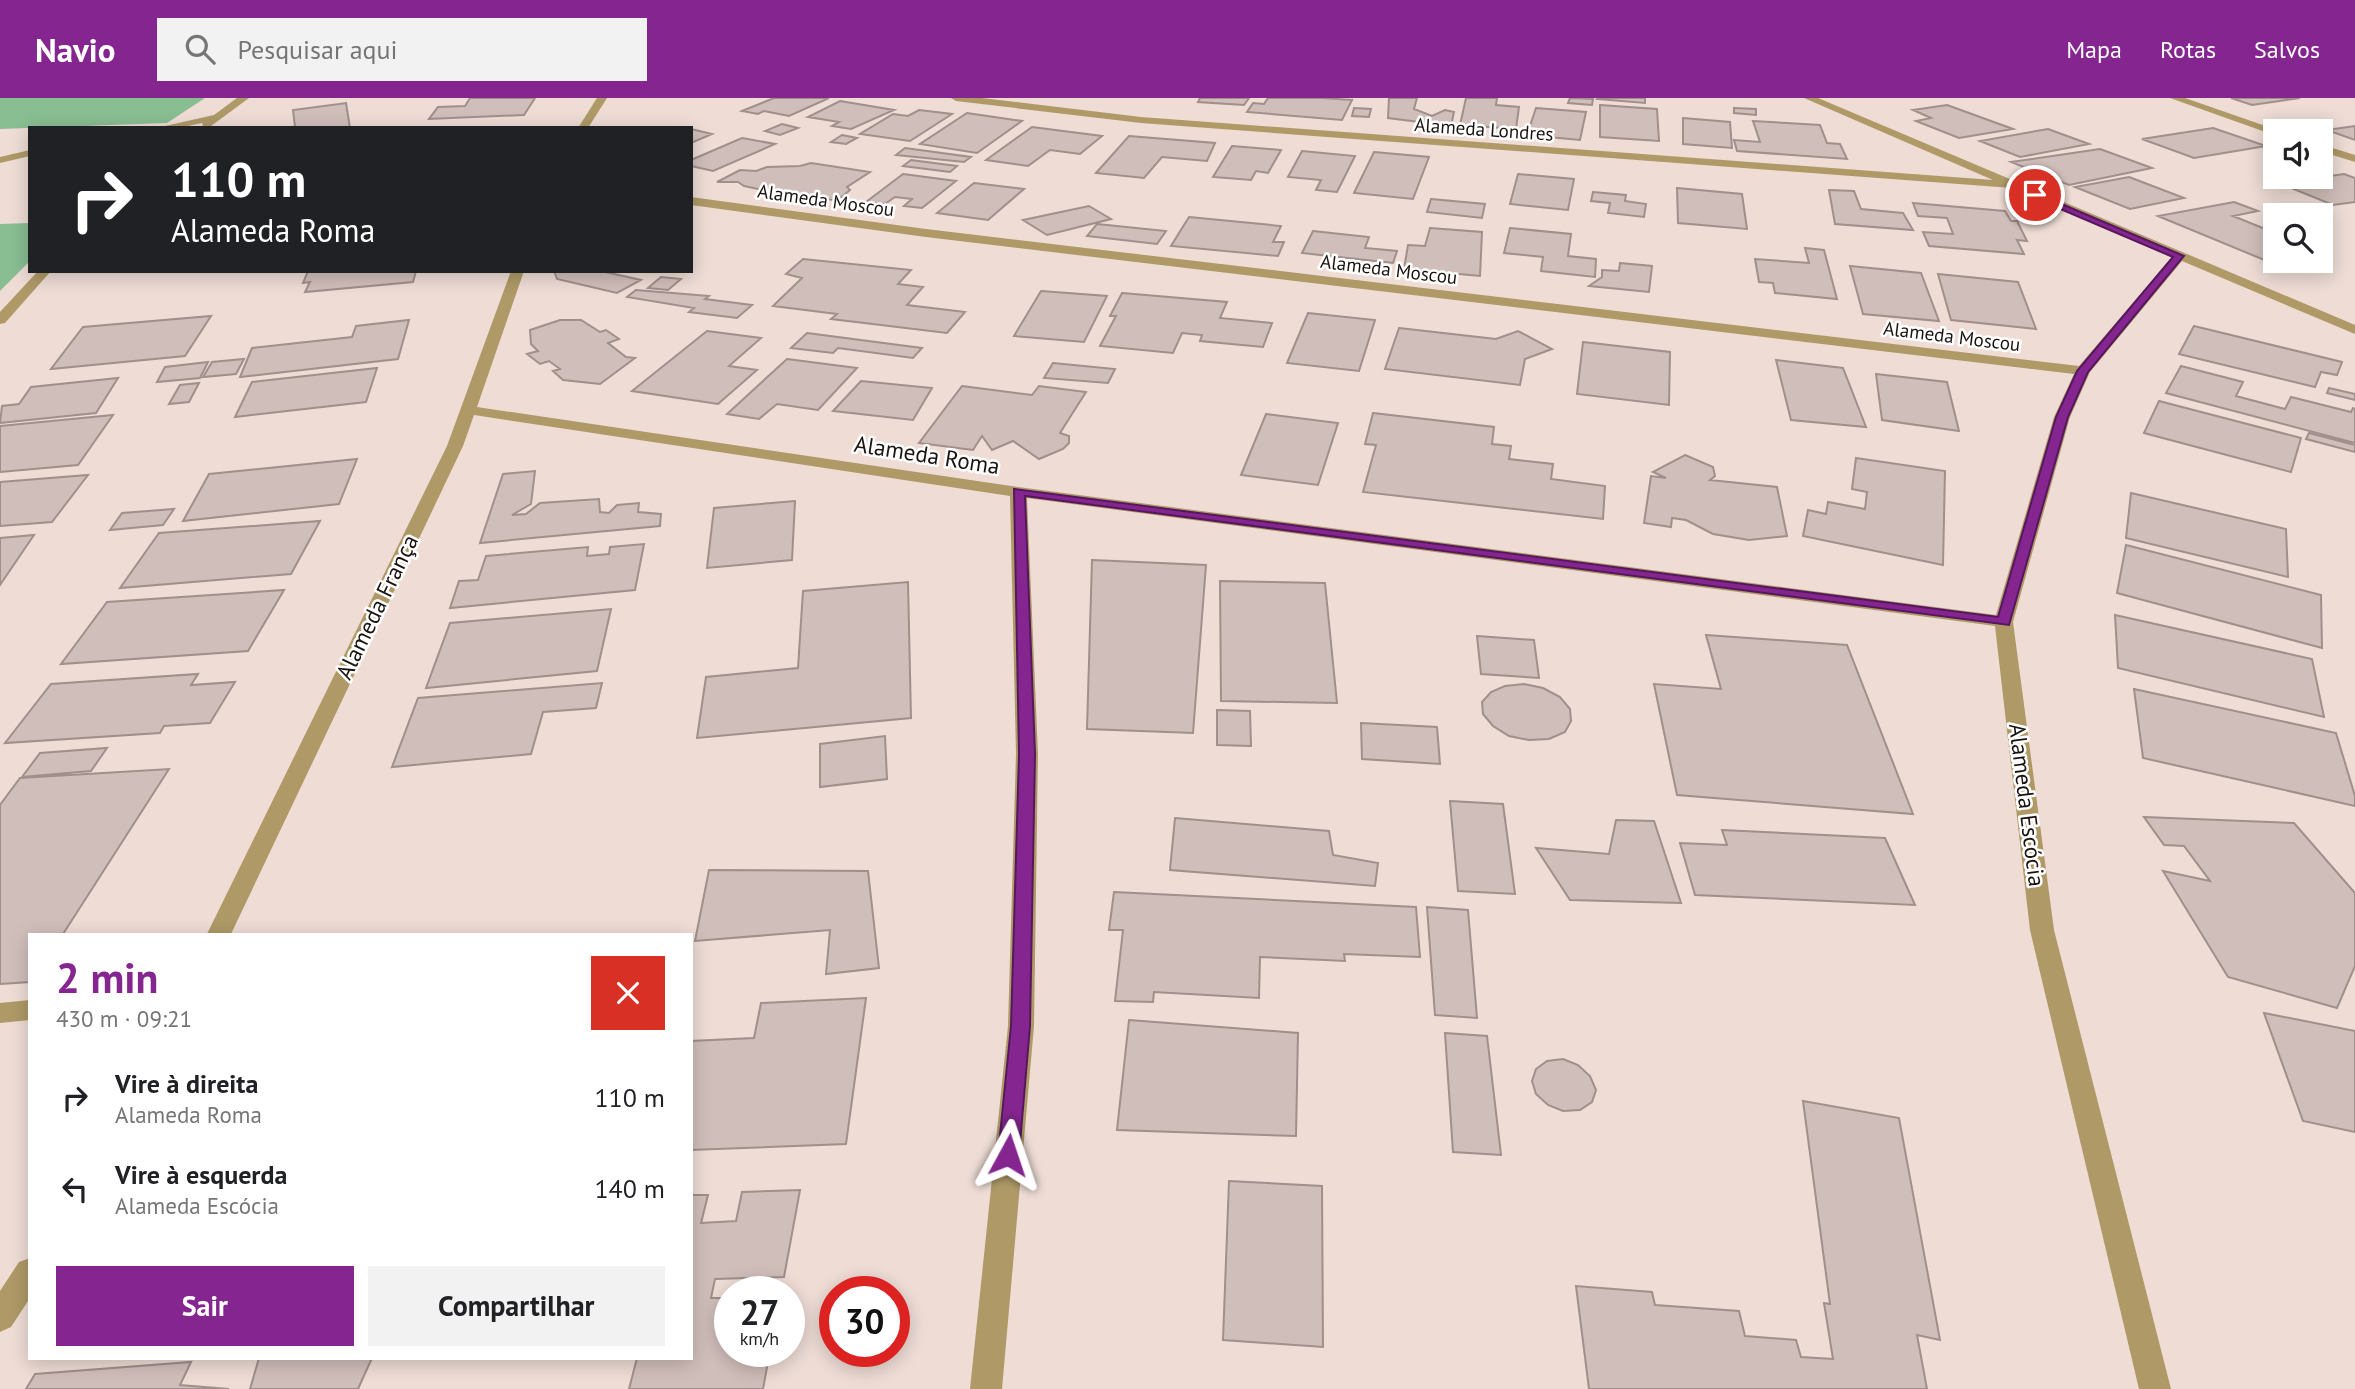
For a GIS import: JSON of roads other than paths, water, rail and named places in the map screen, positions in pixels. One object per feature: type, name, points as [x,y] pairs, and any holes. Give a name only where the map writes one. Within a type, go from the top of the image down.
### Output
[{"type":"street","points":[[206,126],[244,98]]},
{"type":"street","points":[[584,126],[602,98]]},
{"type":"street","name":"Alameda Londres","points":[[956,98],[1141,120],[2011,185]]},
{"type":"street","points":[[1809,98],[2355,330]]},
{"type":"street","points":[[2175,98],[2263,128]]},
{"type":"street","points":[[170,126],[217,117]]},
{"type":"street","points":[[2333,151],[2355,159]]},
{"type":"street","points":[[0,160],[28,153]]},
{"type":"street","name":"Alameda Moscou","points":[[693,201],[926,233],[2083,371]]},
{"type":"street","name":"Alameda Escócia","points":[[2155,1389],[2042,930],[2004,622],[2062,417],[2083,371],[2179,256]]},
{"type":"street","points":[[0,320],[42,273]]},
{"type":"street","name":"Alameda França","points":[[219,933],[455,446],[516,273]]},
{"type":"street","name":"Alameda Roma","points":[[468,410],[1018,492],[2004,622]]},
{"type":"street","points":[[986,1389],[1021,1026],[1027,754],[1018,492]]},
{"type":"street","points":[[0,1013],[28,1010]]},
{"type":"street","points":[[0,1317],[28,1275]]}]
